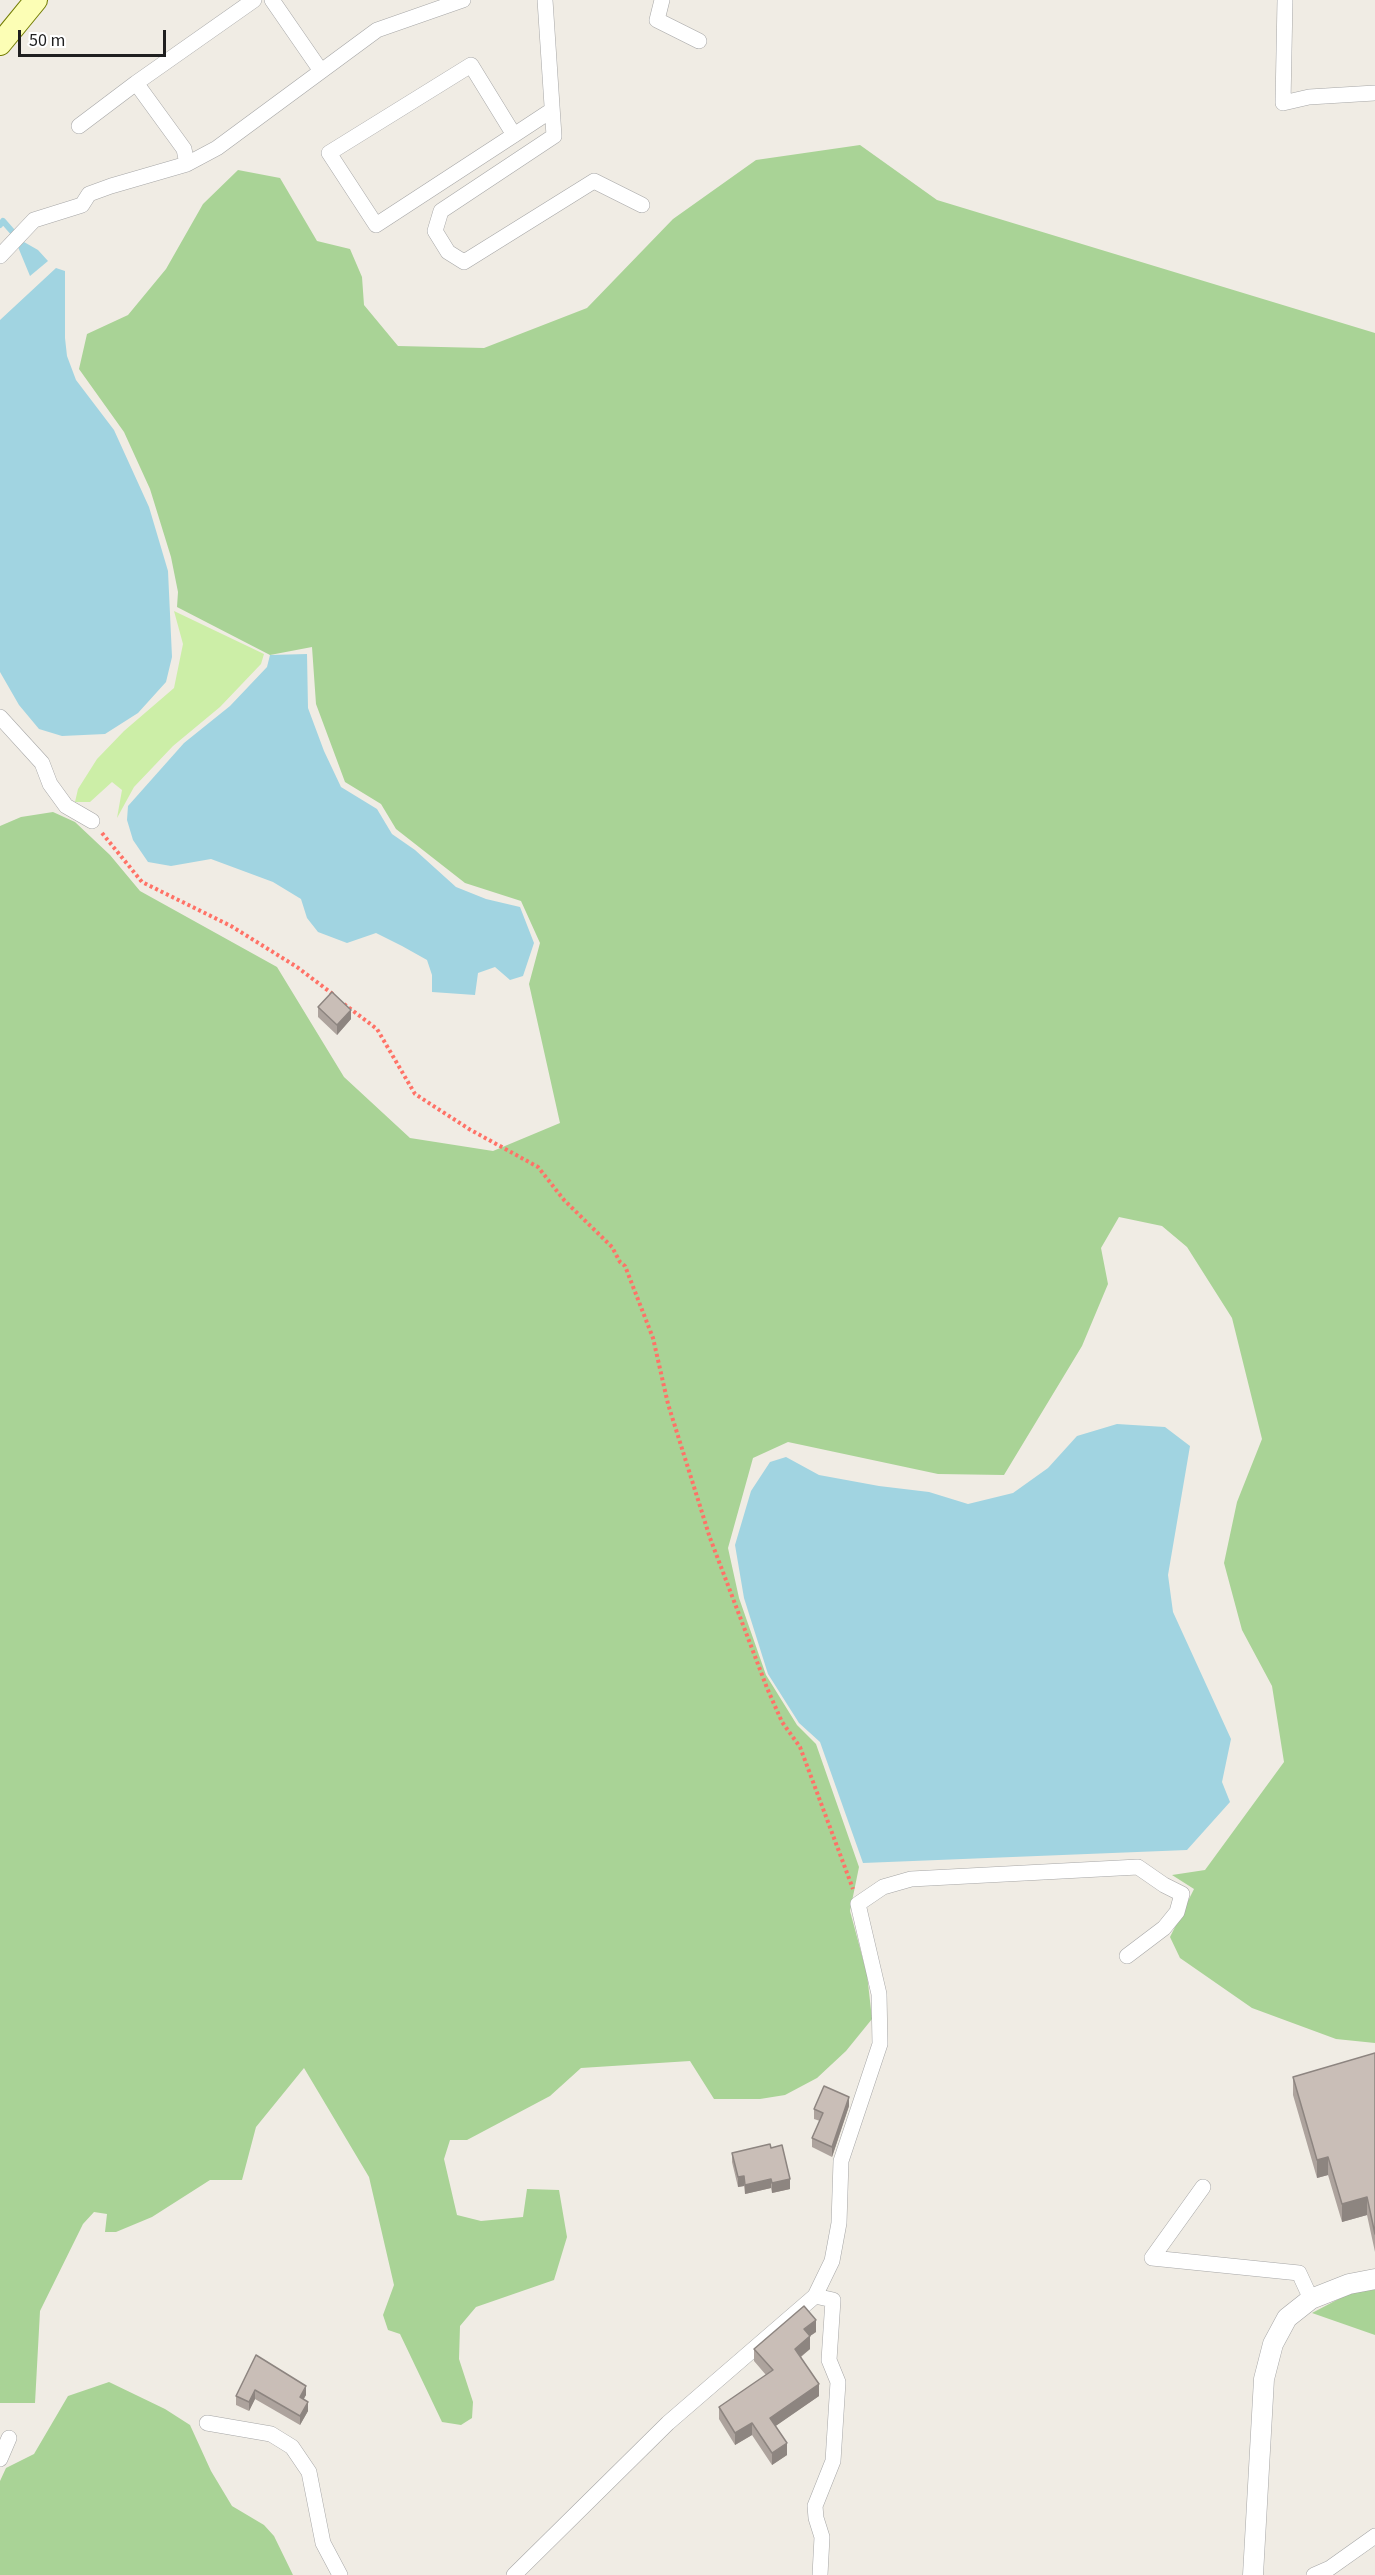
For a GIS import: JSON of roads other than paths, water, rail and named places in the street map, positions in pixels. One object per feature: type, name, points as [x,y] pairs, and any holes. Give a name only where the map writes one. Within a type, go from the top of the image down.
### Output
[{"type":"main road","points":[[0,45],[36,0]]},
{"type":"street","points":[[79,126],[254,0]]},
{"type":"street","points":[[272,0],[321,71]]},
{"type":"street","points":[[0,256],[34,220],[82,205],[89,195],[187,164],[217,148],[377,30],[463,0]]},
{"type":"street","points":[[545,0],[554,136],[441,211],[435,231],[448,252],[464,262],[594,181],[642,205]]},
{"type":"street","points":[[662,0],[657,20],[699,41]]},
{"type":"street","points":[[1285,0],[1283,103],[1309,97],[1375,93]]},
{"type":"street","points":[[514,135],[471,65],[329,153],[375,225],[514,135],[552,110]]},
{"type":"street","points":[[136,83],[184,149],[187,164]]},
{"type":"street","points":[[0,717],[42,763],[50,784],[66,806],[92,821]]},
{"type":"street","points":[[514,2575],[668,2424],[815,2296],[832,2261],[839,2223],[841,2162],[880,2044],[879,1994],[858,1904],[884,1887],[911,1879],[1138,1867],[1182,1894],[1177,1912],[1164,1928],[1127,1956]]},
{"type":"street","points":[[1203,2187],[1152,2258],[1299,2273],[1311,2299]]},
{"type":"street","points":[[1253,2575],[1264,2379],[1273,2344],[1287,2318],[1311,2299],[1349,2284],[1375,2279]]},
{"type":"street","points":[[815,2296],[833,2300],[829,2360],[838,2382],[833,2461],[815,2506],[822,2537],[820,2575]]},
{"type":"street","points":[[207,2423],[271,2434],[292,2447],[309,2472],[323,2543],[340,2575]]},
{"type":"street","points":[[0,2459],[9,2438]]},
{"type":"street","points":[[1314,2575],[1330,2568],[1375,2536]]},
{"type":"water","points":[[24,242],[38,250],[48,261],[30,276],[18,247]]},
{"type":"water","points":[[56,268],[65,271],[67,356],[76,380],[114,430],[149,507],[168,571],[172,657],[166,682],[138,713],[105,734],[62,736],[39,729],[19,705],[0,672],[0,320]]},
{"type":"water","points":[[307,654],[308,708],[324,751],[341,787],[377,809],[392,834],[415,850],[456,887],[486,899],[520,907],[534,943],[523,976],[510,980],[495,967],[478,973],[475,995],[432,992],[432,975],[427,960],[402,946],[376,933],[347,943],[318,932],[307,918],[301,899],[273,882],[211,859],[171,866],[148,862],[133,840],[127,820],[128,806],[184,743],[230,706],[267,667],[270,655]]},
{"type":"water","points":[[1117,1424],[1165,1427],[1190,1446],[1168,1575],[1173,1612],[1231,1739],[1222,1782],[1230,1802],[1187,1850],[863,1863],[820,1742],[799,1723],[768,1674],[744,1598],[735,1545],[751,1491],[770,1462],[786,1457],[819,1475],[929,1492],[968,1504],[1013,1493],[1048,1468],[1077,1436]]},
{"type":"waterway","points":[[0,225],[3,221],[17,237]]}]
